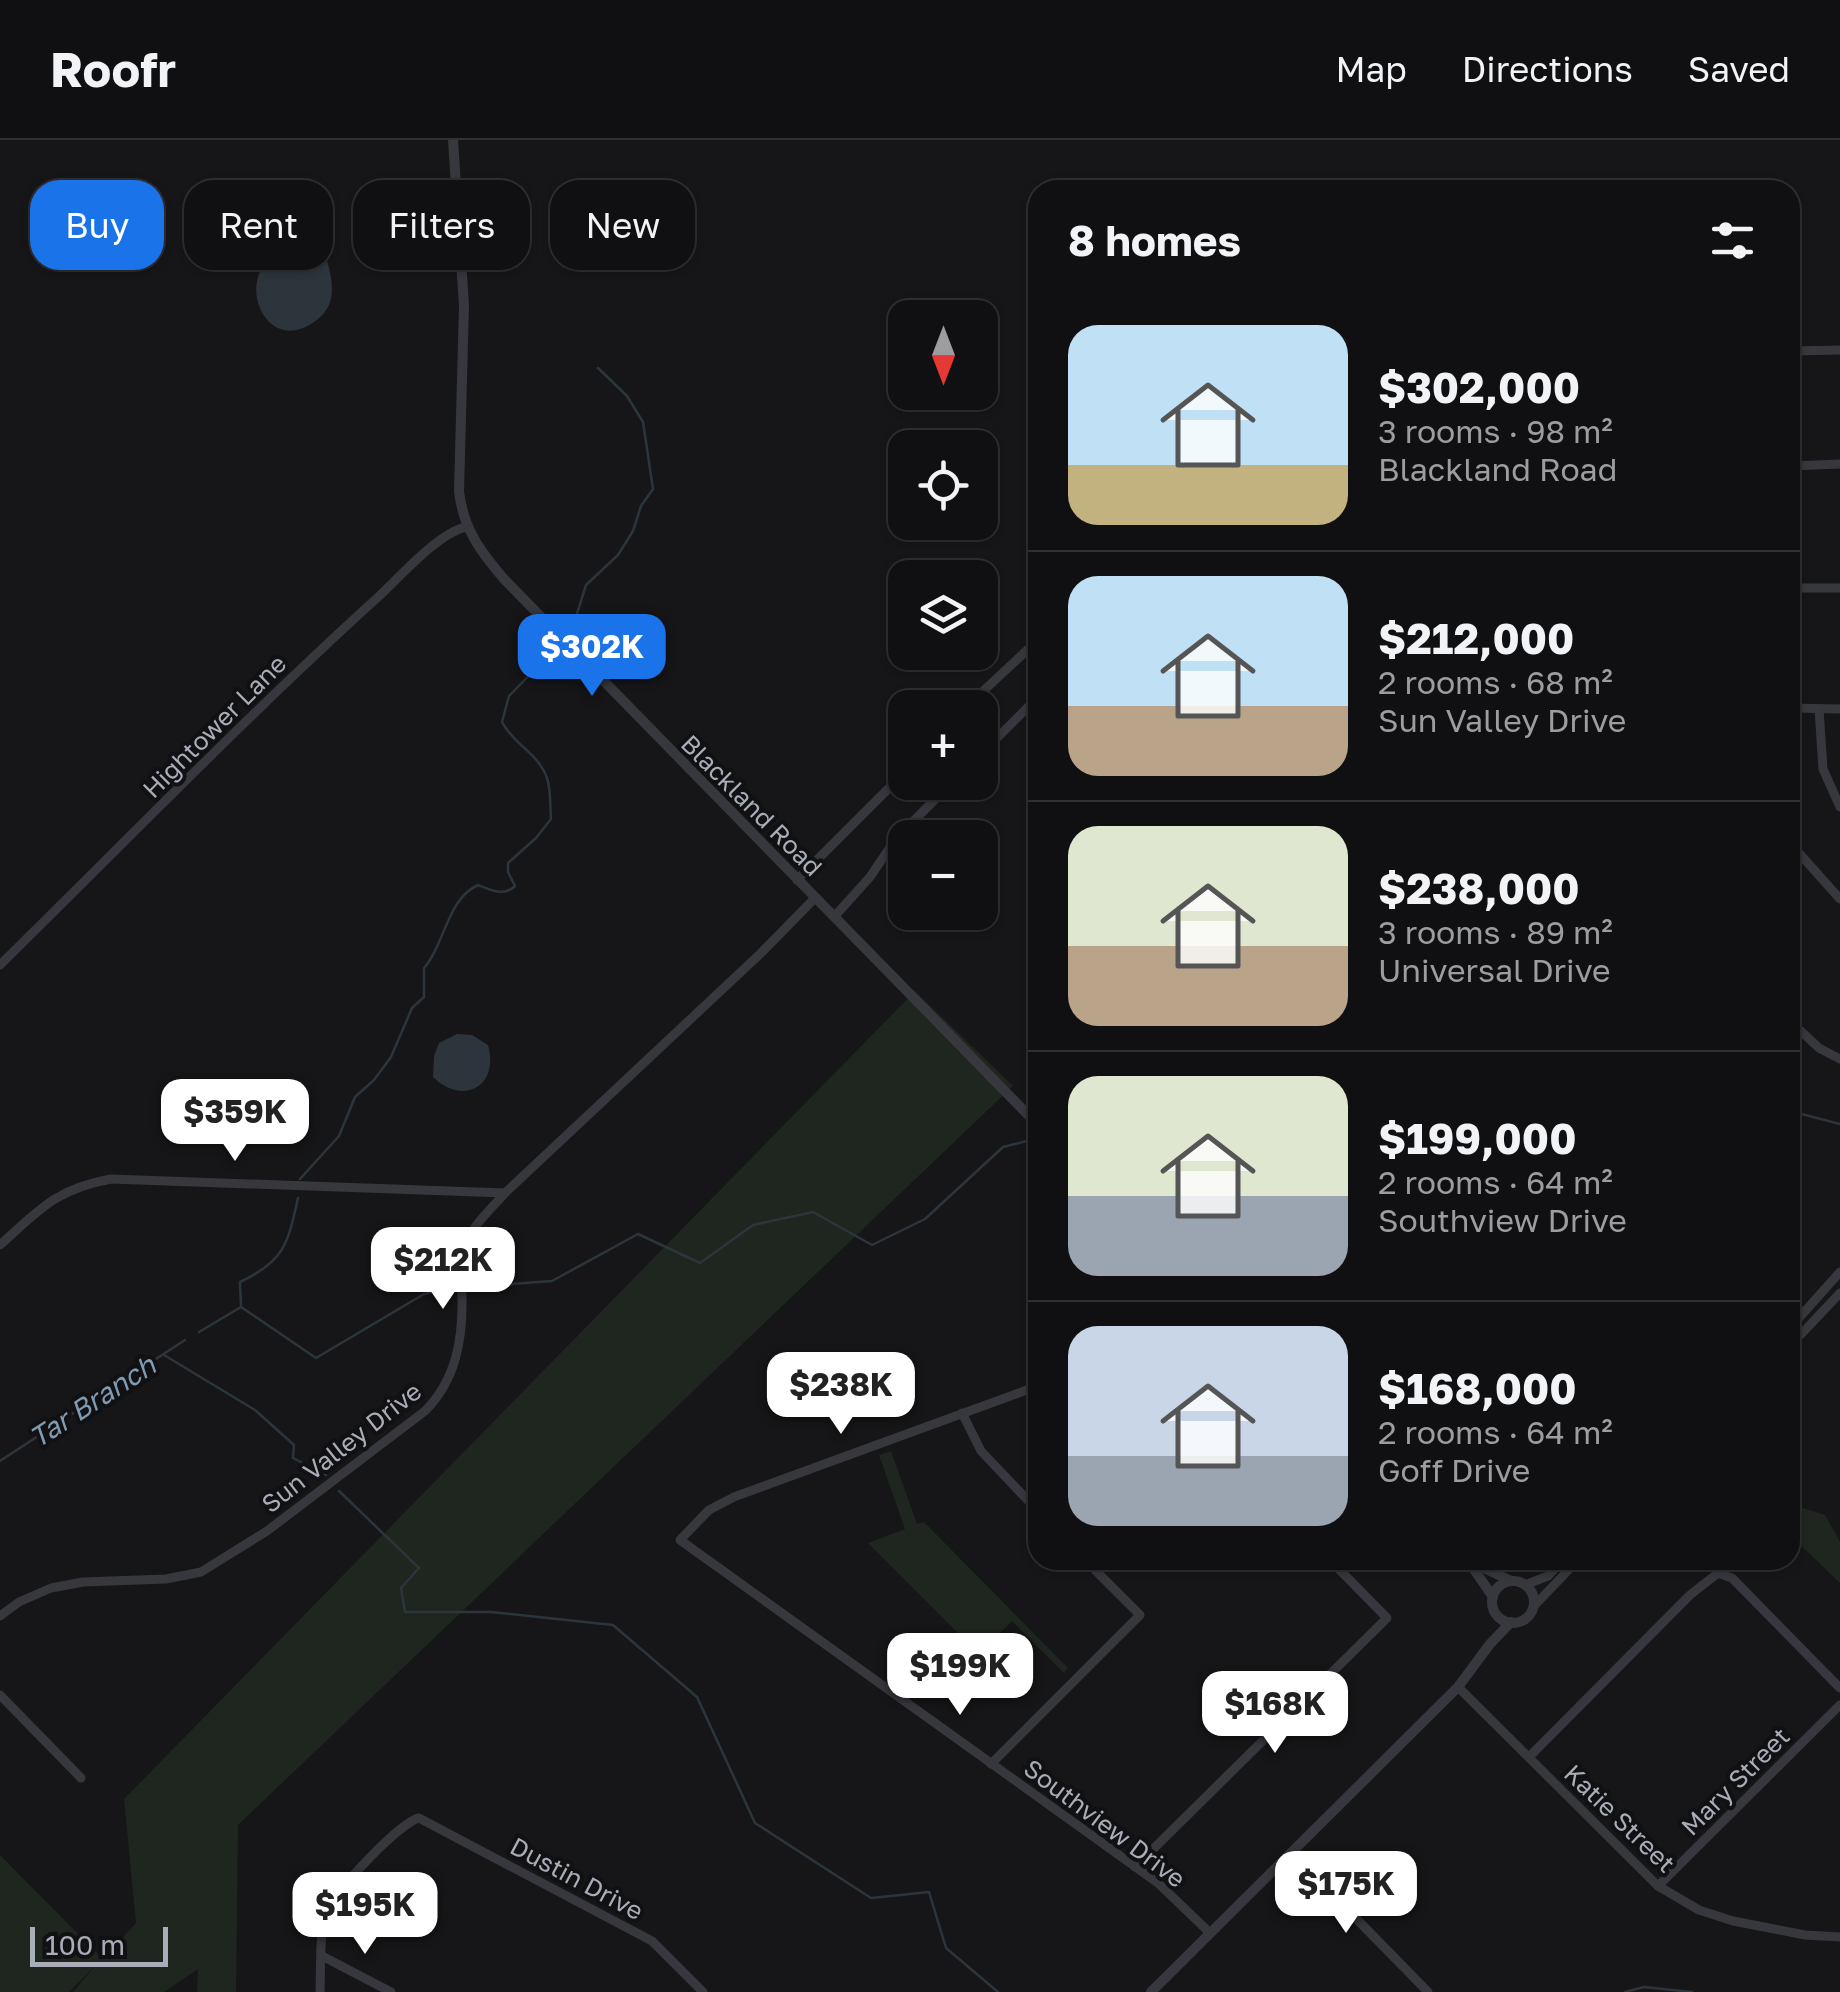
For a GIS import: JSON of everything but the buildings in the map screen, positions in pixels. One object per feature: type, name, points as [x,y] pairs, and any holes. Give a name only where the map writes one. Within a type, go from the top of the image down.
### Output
[{"type":"street","name":"Blackland Road","points":[[453,140],[464,305],[459,491],[466,527],[504,580],[1028,1115]]},
{"type":"street","points":[[1800,351],[1840,350]]},
{"type":"street","points":[[1800,466],[1840,464]]},
{"type":"street","name":"Hightower Lane","points":[[0,965],[338,634],[428,551],[456,529],[466,527]]},
{"type":"street","points":[[1800,588],[1840,588]]},
{"type":"street","points":[[984,690],[1028,649]]},
{"type":"street","points":[[998,737],[1028,708]]},
{"type":"street","points":[[1800,708],[1840,709]]},
{"type":"street","points":[[1819,708],[1823,770],[1840,807]]},
{"type":"street","points":[[797,880],[888,789]]},
{"type":"street","points":[[834,917],[896,840],[935,800]]},
{"type":"street","points":[[1800,857],[1840,899]]},
{"type":"street","name":"Sun Valley Drive","points":[[0,1616],[19,1602],[51,1588],[83,1582],[166,1579],[201,1572],[235,1554],[425,1411],[445,1387],[455,1362],[463,1318],[464,1244],[478,1223],[815,898]]},
{"type":"street","points":[[1800,1030],[1819,1048],[1840,1059]]},
{"type":"street","points":[[0,1245],[59,1194],[81,1184],[111,1179],[505,1194]]},
{"type":"street","points":[[1800,1317],[1840,1272]]},
{"type":"street","points":[[1801,1334],[1840,1293]]},
{"type":"street","points":[[1028,1390],[962,1413],[981,1451],[1028,1500]]},
{"type":"street","name":"Southview Drive","points":[[962,1413],[734,1497],[709,1510],[680,1540],[1158,1882],[1210,1933]]},
{"type":"street","points":[[991,1764],[1140,1615],[1096,1570]]},
{"type":"street","points":[[1135,1866],[1387,1618],[1340,1570]]},
{"type":"street","points":[[1474,1570],[1493,1596],[1490,1644]]},
{"type":"street","points":[[1488,1570],[1525,1584],[1554,1570]]},
{"type":"street","points":[[1495,1610],[1501,1619],[1511,1622],[1527,1618],[1568,1570]]},
{"type":"street","points":[[1529,1756],[1718,1573],[1732,1578],[1840,1688]]},
{"type":"street","points":[[1493,1596],[1498,1588],[1512,1581]]},
{"type":"street","points":[[1525,1584],[1532,1592],[1534,1606]]},
{"type":"street","points":[[1151,1992],[1458,1687],[1511,1622]]},
{"type":"street","name":"Katie Street","points":[[1458,1687],[1658,1886],[1699,1910],[1734,1921],[1840,1937]]},
{"type":"street","points":[[0,1696],[81,1778]]},
{"type":"street","name":"Mary Street","points":[[1658,1886],[1840,1705]]},
{"type":"street","name":"Dustin Drive","points":[[322,1956],[327,1908],[404,1826],[419,1818],[652,1941],[703,1992]]},
{"type":"street","points":[[1292,1854],[1428,1992]]},
{"type":"street","points":[[320,1992],[322,1956],[390,1992]]},
{"type":"shaded area","points":[[261,270],[329,270],[331,297],[318,319],[298,330],[280,329],[267,319],[258,304],[256,286]]},
{"type":"shaded area","points":[[915,991],[1013,1086],[238,1825],[236,1992],[197,1992],[198,1969],[164,1992],[73,1992],[95,1966],[69,1992],[0,1992],[0,1855],[103,1959],[136,1923],[124,1799]]},
{"type":"shaded area","points":[[457,1034],[472,1035],[488,1045],[489,1072],[476,1088],[466,1091],[444,1086],[433,1077],[439,1043]]},
{"type":"shaded area","points":[[891,1451],[917,1524],[924,1522],[1068,1668],[1064,1673],[1012,1621],[979,1654],[868,1543],[905,1529],[879,1455]]},
{"type":"shaded area","points":[[1800,1507],[1825,1515],[1840,1542],[1840,1583],[1800,1545]]},
{"type":"waterway","points":[[571,633],[586,585],[618,555],[653,489],[643,422],[627,396],[598,368]]},
{"type":"waterway","points":[[300,1179],[339,1136],[355,1097],[391,1057],[412,1008],[424,997],[424,968],[459,901],[478,885],[502,892],[515,886],[508,863],[551,819],[549,788],[543,770],[502,722],[509,696],[557,647]]},
{"type":"waterway","name":"Tar Branch","points":[[1800,1114],[1840,1124]]},
{"type":"waterway","name":"Tar Branch","points":[[472,1287],[552,1281],[638,1234],[700,1263],[753,1225],[813,1212],[872,1245],[925,1219],[1003,1147],[1028,1141]]},
{"type":"waterway","points":[[241,1306],[240,1282],[267,1266],[282,1249],[298,1198]]},
{"type":"waterway","name":"Tar Branch","points":[[199,1332],[241,1307],[316,1358],[424,1294],[451,1289]]},
{"type":"waterway","name":"Tar Branch","points":[[0,1461],[185,1340]]},
{"type":"waterway","points":[[164,1355],[255,1410],[294,1445],[293,1458],[326,1475]]},
{"type":"waterway","points":[[339,1491],[419,1568],[401,1588],[405,1612],[491,1612],[613,1625],[697,1697],[755,1823],[871,1898],[929,1892],[946,1948],[998,1992]]},
{"type":"waterway","points":[[1625,1992],[1644,1987],[1692,1992]]}]
